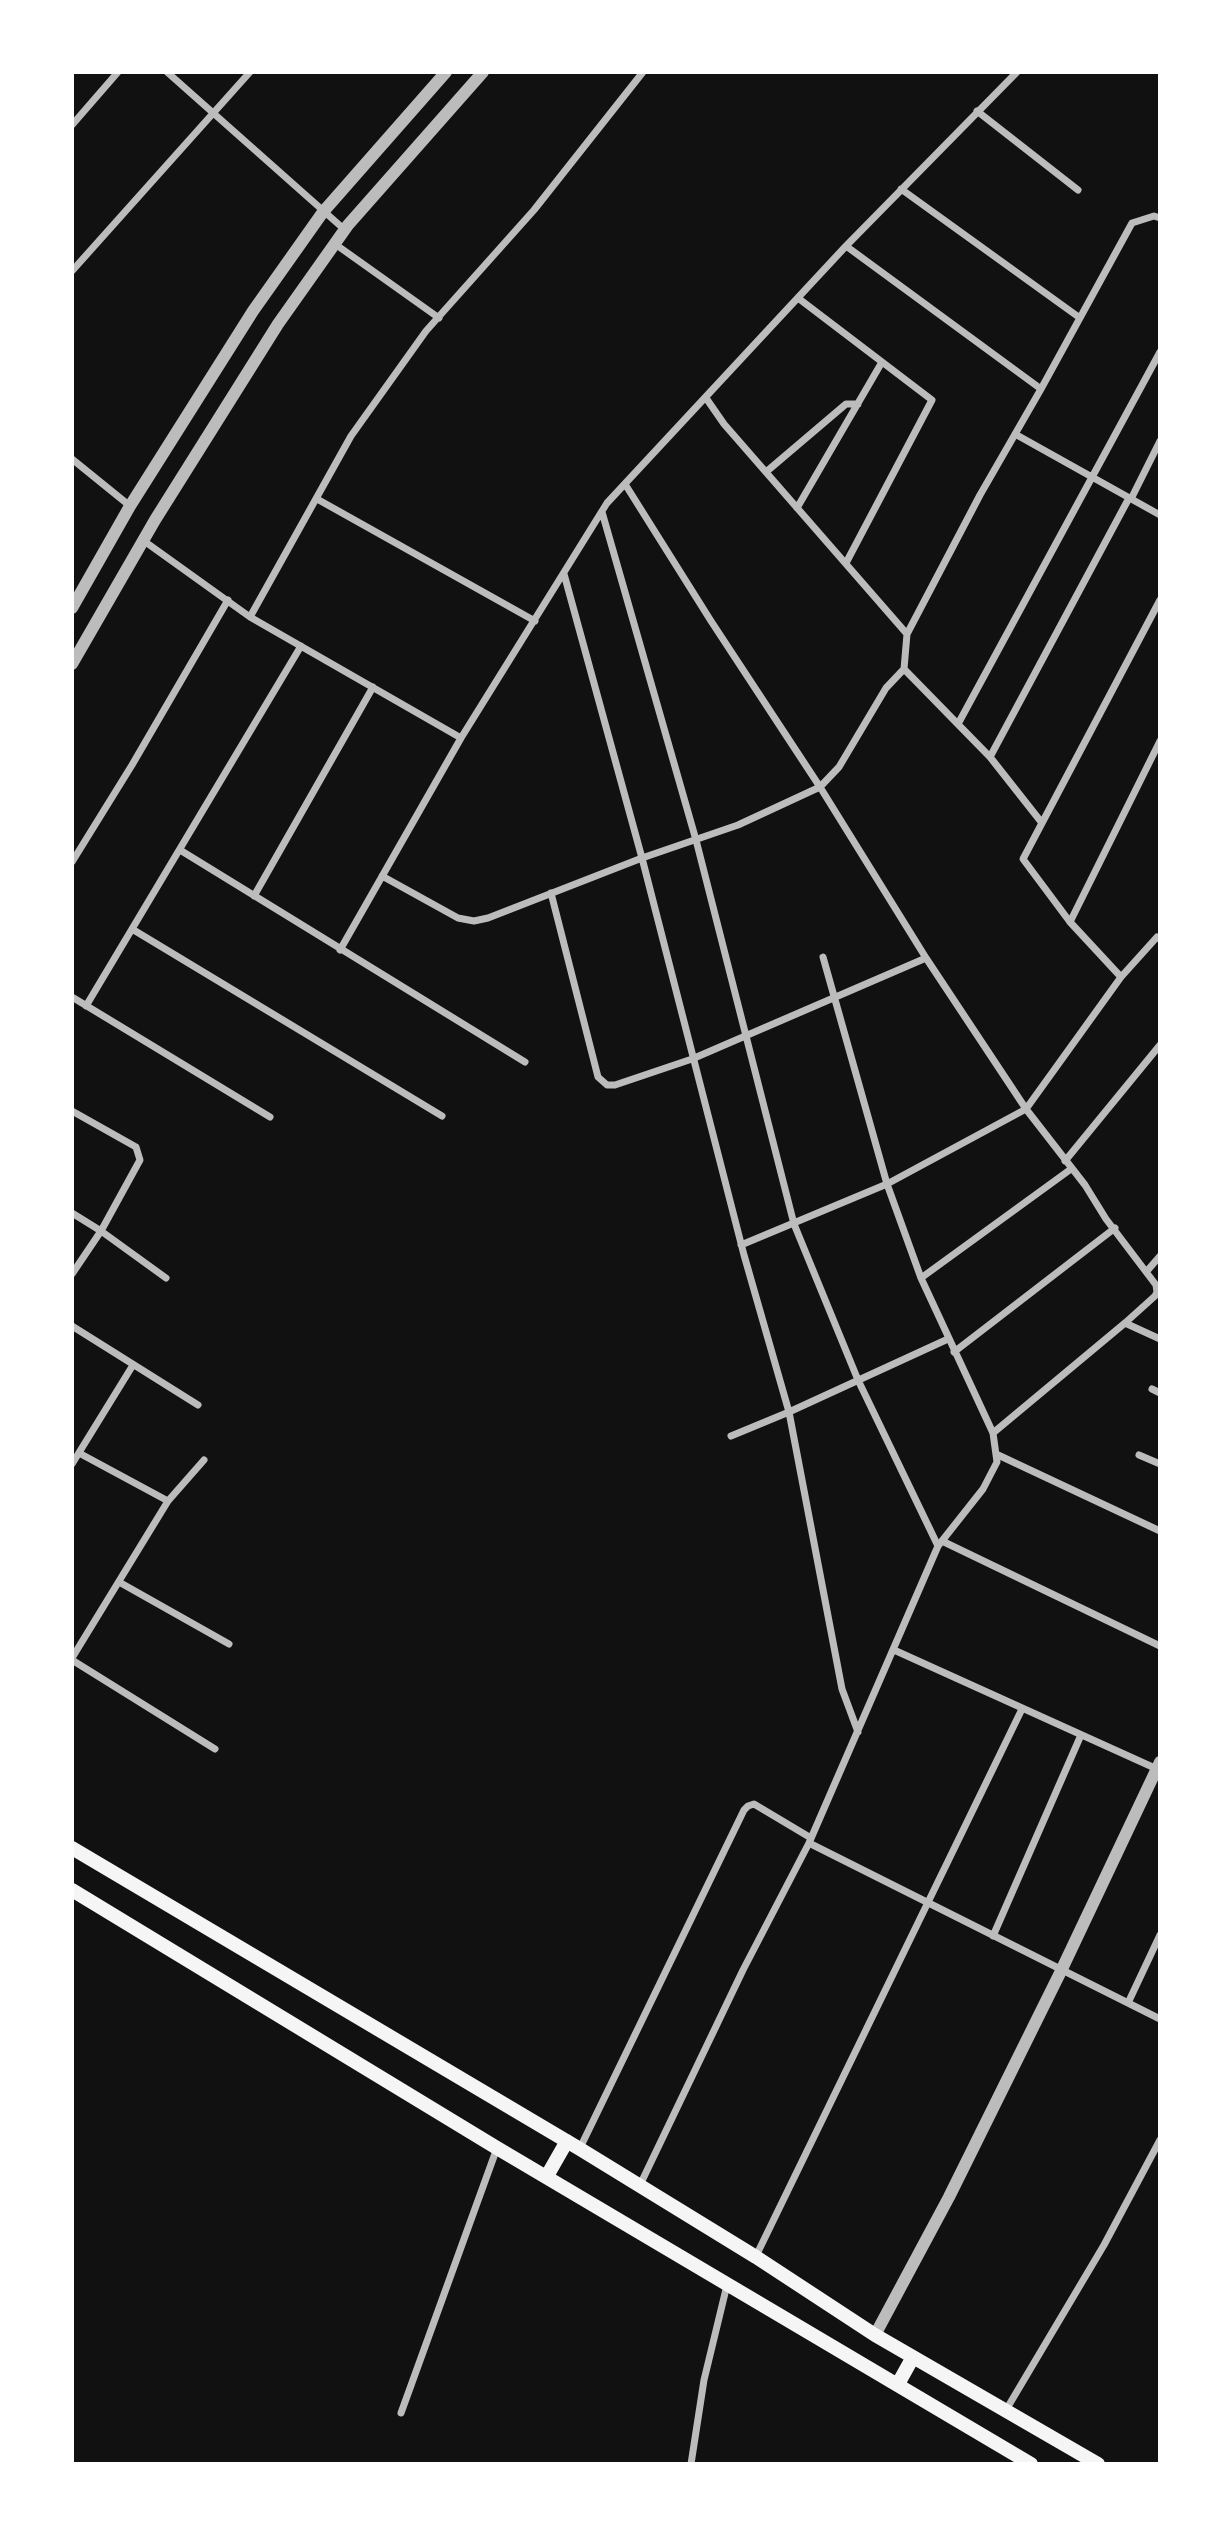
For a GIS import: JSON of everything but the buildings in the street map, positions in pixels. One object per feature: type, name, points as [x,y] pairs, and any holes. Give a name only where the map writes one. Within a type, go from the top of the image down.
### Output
[{"type":"main road","points":[[72,1848],[573,2145],[755,2257],[875,2336],[1098,2464]]},
{"type":"main road","points":[[72,1890],[497,2148],[547,2175],[1031,2464]]},
{"type":"main road","points":[[547,2175],[573,2145]]},
{"type":"main road","points":[[898,2384],[913,2357]]},
{"type":"street","points":[[72,125],[118,72]]},
{"type":"street","points":[[167,72],[345,230]]},
{"type":"street","points":[[72,271],[250,72]]},
{"type":"street","points":[[72,608],[130,506],[253,311],[323,212],[446,72]]},
{"type":"street","points":[[72,664],[144,541],[278,324],[345,230],[483,72]]},
{"type":"street","points":[[250,617],[351,436],[426,331],[534,210],[643,72]]},
{"type":"street","points":[[340,950],[461,738],[602,512],[846,246],[1013,73]]},
{"type":"street","points":[[977,111],[1078,190]]},
{"type":"street","points":[[901,189],[1080,318]]},
{"type":"street","points":[[382,876],[458,918],[474,921],[738,825],[820,787],[839,767],[886,688],[904,669],[907,634],[980,495],[1132,223],[1154,216],[1160,218]]},
{"type":"street","points":[[335,244],[439,318]]},
{"type":"street","points":[[846,246],[1041,389]]},
{"type":"street","points":[[798,298],[932,400],[846,563]]},
{"type":"street","points":[[958,724],[1160,352]]},
{"type":"street","points":[[797,508],[883,362]]},
{"type":"street","points":[[706,398],[724,424],[907,634]]},
{"type":"street","points":[[766,472],[846,404],[858,404]]},
{"type":"street","points":[[1015,434],[1160,515]]},
{"type":"street","points":[[990,757],[1160,440]]},
{"type":"street","points":[[72,459],[130,506]]},
{"type":"street","points":[[625,484],[820,787],[926,958],[1026,1109],[1156,1284],[1157,1292],[1125,1323],[992,1433]]},
{"type":"street","points":[[317,499],[535,621]]},
{"type":"street","points":[[602,512],[696,840],[794,1224],[858,1380],[940,1544],[1160,1646]]},
{"type":"street","points":[[144,541],[250,617],[461,738]]},
{"type":"street","points":[[564,574],[642,858],[741,1245],[789,1412],[842,1689],[858,1732]]},
{"type":"street","points":[[72,862],[228,600]]},
{"type":"street","points":[[1121,978],[1070,922],[1023,859],[1160,600]]},
{"type":"street","points":[[86,1006],[301,646]]},
{"type":"street","points":[[904,669],[990,757],[1042,823]]},
{"type":"street","points":[[254,896],[373,687]]},
{"type":"street","points":[[1070,922],[1160,741]]},
{"type":"street","points":[[180,850],[526,1062]]},
{"type":"street","points":[[551,893],[598,1077],[601,1082],[615,1085],[746,1037],[926,958]]},
{"type":"street","points":[[132,929],[442,1116]]},
{"type":"street","points":[[741,1245],[887,1184],[1026,1109],[1121,978],[1159,935]]},
{"type":"street","points":[[639,2186],[743,1970],[810,1840],[940,1544],[983,1489],[997,1462],[992,1433],[921,1278],[887,1184],[823,957]]},
{"type":"street","points":[[72,997],[270,1117]]},
{"type":"street","points":[[1065,1161],[1160,1045]]},
{"type":"street","points":[[72,1111],[136,1147],[139,1154],[137,1168],[101,1231],[72,1274]]},
{"type":"street","points":[[921,1278],[1071,1169]]},
{"type":"street","points":[[72,1213],[166,1278]]},
{"type":"street","points":[[954,1352],[1115,1228]]},
{"type":"street","points":[[1147,1271],[1160,1256]]},
{"type":"street","points":[[1125,1323],[1160,1339]]},
{"type":"street","points":[[72,1326],[198,1405]]},
{"type":"street","points":[[731,1436],[948,1339]]},
{"type":"street","points":[[72,1464],[133,1365]]},
{"type":"street","points":[[1152,1389],[1160,1393]]},
{"type":"street","points":[[79,1453],[168,1501]]},
{"type":"street","points":[[996,1454],[1160,1531]]},
{"type":"street","points":[[1139,1455],[1160,1464]]},
{"type":"street","points":[[204,1460],[168,1501],[72,1659],[215,1749]]},
{"type":"street","points":[[119,1581],[229,1644]]},
{"type":"street","points":[[875,2336],[949,2197],[1159,1765],[1081,1735],[894,1650]]},
{"type":"street","points":[[755,2257],[1022,1709]]},
{"type":"street","points":[[993,1936],[1081,1735]]},
{"type":"street","points":[[573,2145],[744,1810],[754,1804],[810,1840],[928,1903],[1160,2019]]},
{"type":"street","points":[[1128,2003],[1160,1935]]},
{"type":"street","points":[[1005,2411],[1104,2245],[1160,2140]]},
{"type":"street","points":[[401,2413],[497,2148]]},
{"type":"street","points":[[691,2464],[704,2380],[727,2284]]}]
